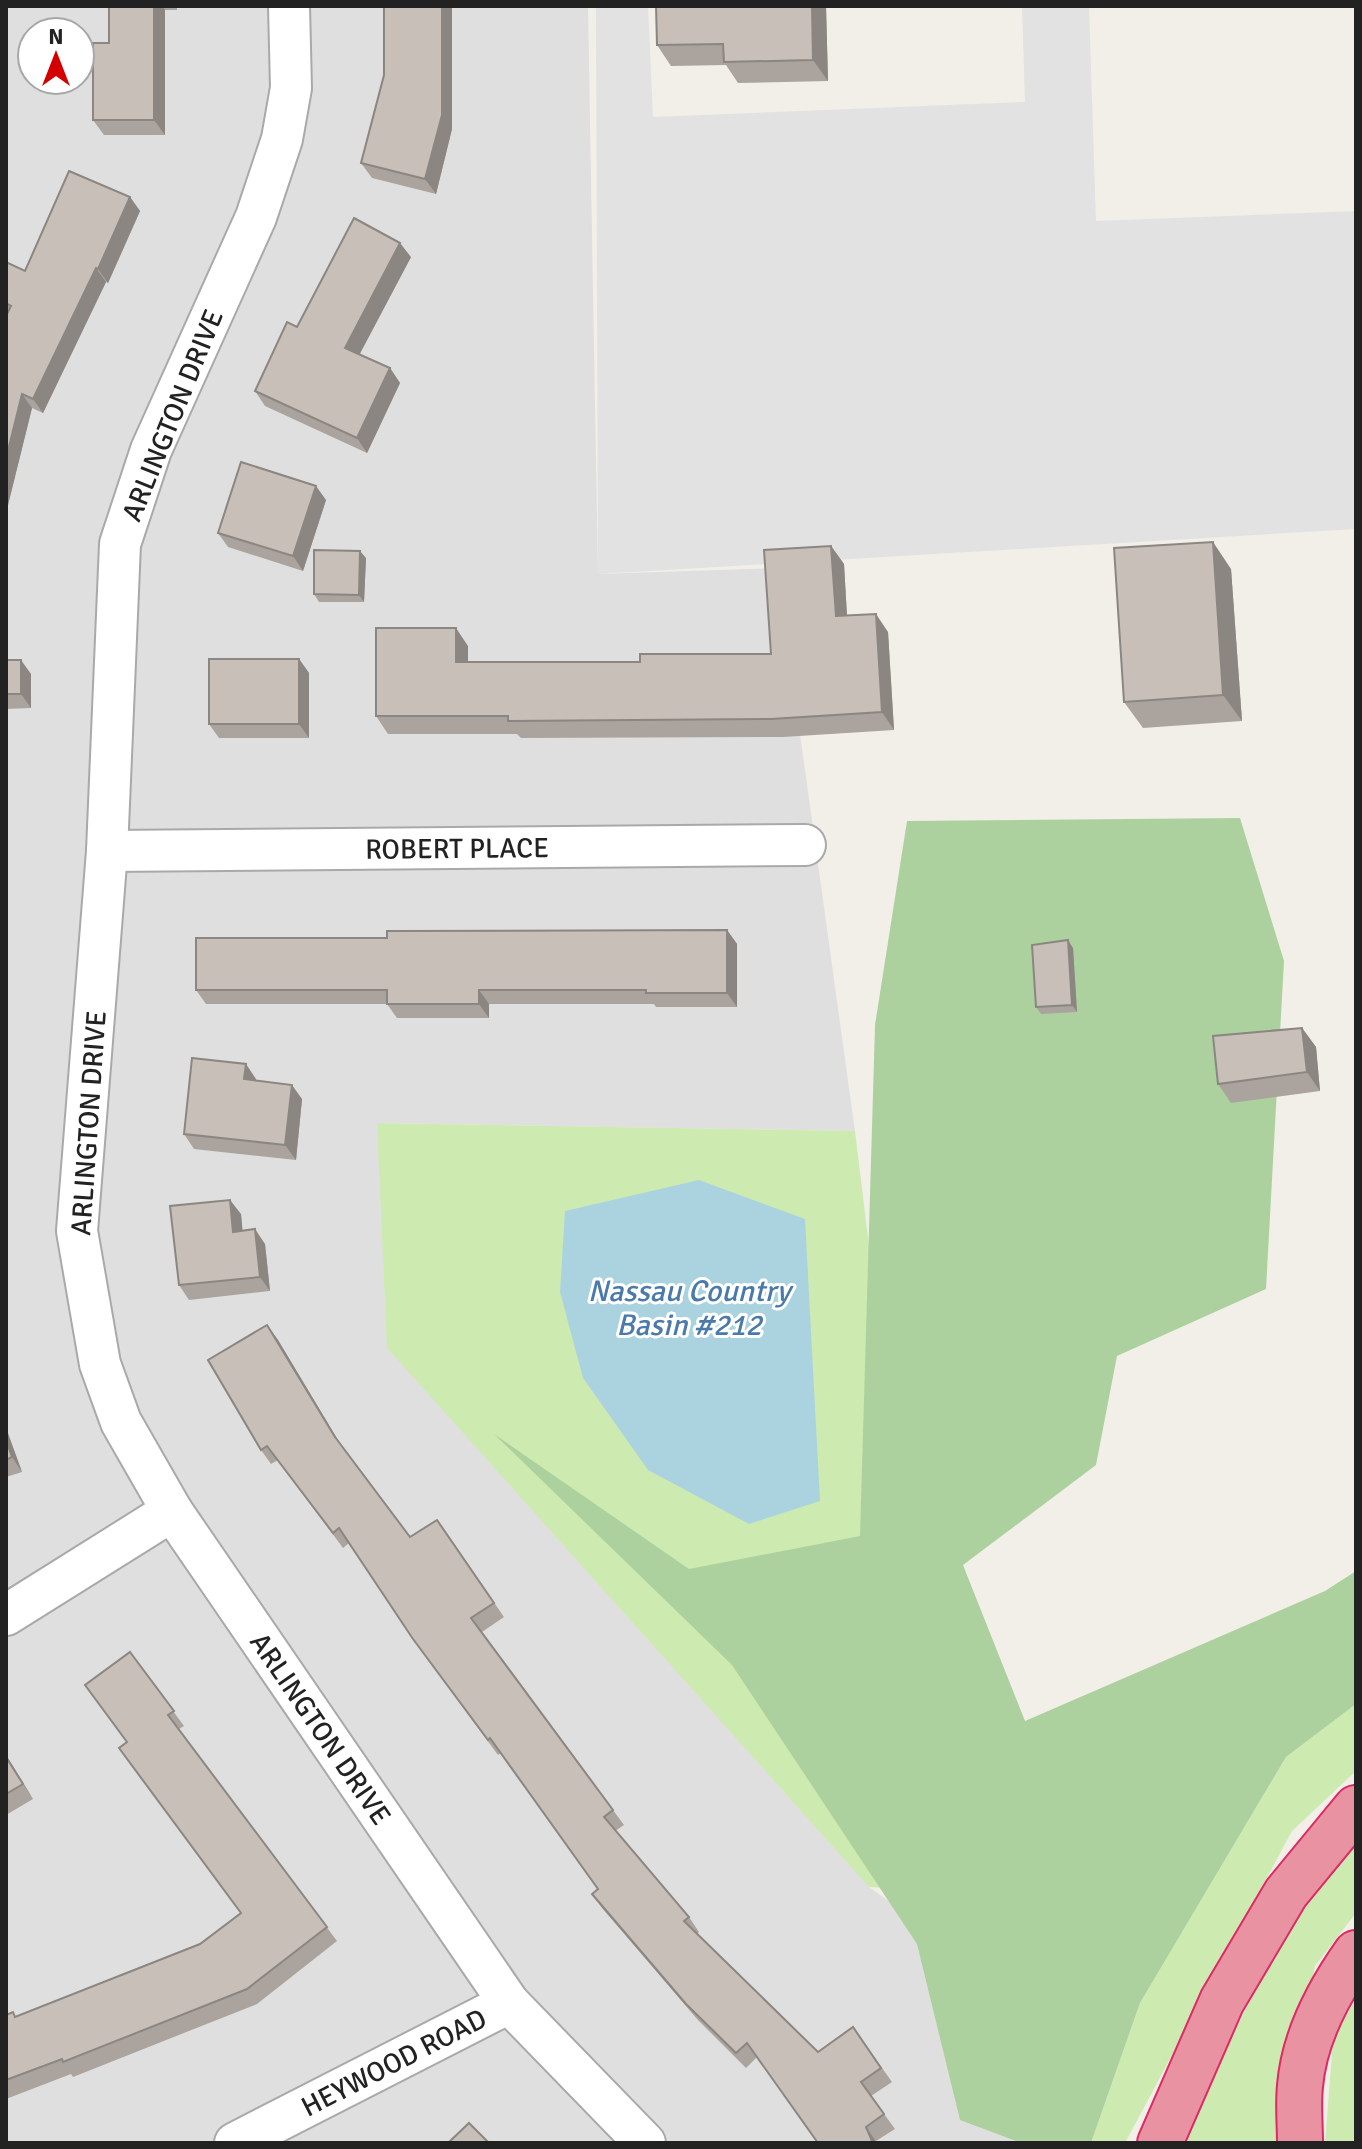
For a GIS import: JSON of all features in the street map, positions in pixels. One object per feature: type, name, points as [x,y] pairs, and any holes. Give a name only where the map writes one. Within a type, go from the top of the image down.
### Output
[{"type":"highway","points":[[1160,2143],[1222,2001],[1286,1893],[1356,1808]]},
{"type":"highway","points":[[1300,2143],[1300,2084],[1313,2032],[1335,1982],[1356,1953]]},
{"type":"street","name":"ARLINGTON DRIVE","points":[[289,6],[291,88],[282,139],[256,217],[151,450],[120,544],[107,851],[77,1231],[100,1364],[121,1422],[172,1511],[509,2003],[645,2143]]},
{"type":"street","name":"ROBERT PLACE","points":[[107,851],[805,845]]},
{"type":"street","points":[[6,1615],[172,1511]]},
{"type":"street","name":"HEYWOOD ROAD","points":[[235,2143],[509,2003]]},
{"type":"shaded area","points":[[6,6],[588,6],[598,574],[777,568],[855,1131],[377,1123],[869,1887],[1104,2055],[1075,2143],[6,2143]]},
{"type":"shaded area","points":[[596,6],[648,6],[653,117],[1025,102],[1022,6],[1089,6],[1096,221],[1356,211],[1356,529],[598,574]]},
{"type":"green space","points":[[1240,818],[1284,961],[1266,1289],[1117,1356],[1096,1465],[963,1565],[1025,1721],[1325,1591],[1356,1571],[1356,1704],[1286,1757],[1140,2003],[1091,2143],[1021,2143],[960,2120],[917,1944],[732,1665],[494,1434],[689,1569],[860,1536],[875,1025],[907,821]]},
{"type":"green space","points":[[377,1123],[855,1131],[948,1891],[869,1887],[387,1348]]},
{"type":"green space","points":[[1356,1704],[1356,1771],[1292,1831],[1125,2143],[1091,2143],[1140,2003],[1286,1757]]},
{"type":"green space","points":[[1356,1834],[1356,1913],[1315,1966],[1279,2143],[1179,2143],[1311,1883]]},
{"type":"green space","points":[[1356,1998],[1356,2143],[1325,2143],[1333,2040]]},
{"type":"water","name":"Nassau Country Basin #212","points":[[699,1180],[805,1219],[820,1501],[749,1524],[648,1470],[583,1378],[560,1292],[565,1211]]},
{"type":"building","points":[[109,6],[154,6],[154,120],[93,120],[96,43],[109,43]]},
{"type":"building","points":[[384,6],[442,6],[442,115],[425,179],[361,163],[384,75]]},
{"type":"building","points":[[656,6],[812,6],[813,60],[724,62],[723,44],[657,45]]},
{"type":"building","points":[[69,171],[130,197],[33,399],[22,394],[6,459],[6,316],[11,306],[6,303],[6,262],[25,271]]},
{"type":"building","points":[[354,218],[400,243],[345,348],[390,368],[357,438],[255,391],[287,322],[297,327]]},
{"type":"building","points":[[241,462],[316,486],[293,556],[218,533]]},
{"type":"building","points":[[1213,542],[1223,695],[1124,702],[1114,548]]},
{"type":"building","points":[[831,546],[836,616],[876,614],[882,712],[771,719],[508,721],[508,716],[376,716],[376,628],[456,628],[456,662],[640,662],[640,654],[771,654],[764,550]]},
{"type":"building","points":[[314,550],[360,551],[359,595],[314,594]]},
{"type":"building","points":[[209,659],[299,659],[299,724],[209,724]]},
{"type":"building","points":[[6,660],[21,660],[21,694],[6,694]]},
{"type":"building","points":[[727,930],[727,993],[479,990],[479,1004],[387,1004],[387,990],[196,990],[196,938],[387,938],[387,931]]},
{"type":"building","points":[[1068,940],[1072,1005],[1036,1007],[1032,945]]},
{"type":"building","points":[[1302,1028],[1307,1072],[1218,1084],[1213,1036]]},
{"type":"building","points":[[192,1058],[246,1064],[244,1079],[292,1085],[285,1145],[184,1134]]},
{"type":"building","points":[[230,1200],[233,1232],[255,1229],[260,1277],[179,1285],[170,1206]]},
{"type":"building","points":[[267,1325],[335,1437],[410,1537],[437,1520],[494,1603],[471,1618],[613,1810],[604,1817],[689,1917],[684,1921],[818,2052],[853,2027],[881,2068],[861,2082],[884,2114],[866,2127],[873,2143],[818,2143],[747,2043],[736,2053],[686,2004],[592,1894],[598,1889],[490,1738],[488,1740],[413,1639],[339,1528],[333,1533],[267,1446],[261,1450],[208,1360]]},
{"type":"building","points":[[6,1440],[12,1457],[6,1460]]},
{"type":"building","points":[[130,1652],[174,1711],[168,1715],[327,1927],[247,1989],[63,2062],[62,2059],[6,2080],[6,2015],[13,2012],[15,2017],[200,1944],[241,1913],[119,1748],[127,1742],[85,1685]]},
{"type":"building","points":[[6,1757],[23,1784],[6,1794]]},
{"type":"building","points":[[469,2123],[489,2143],[448,2143]]}]
